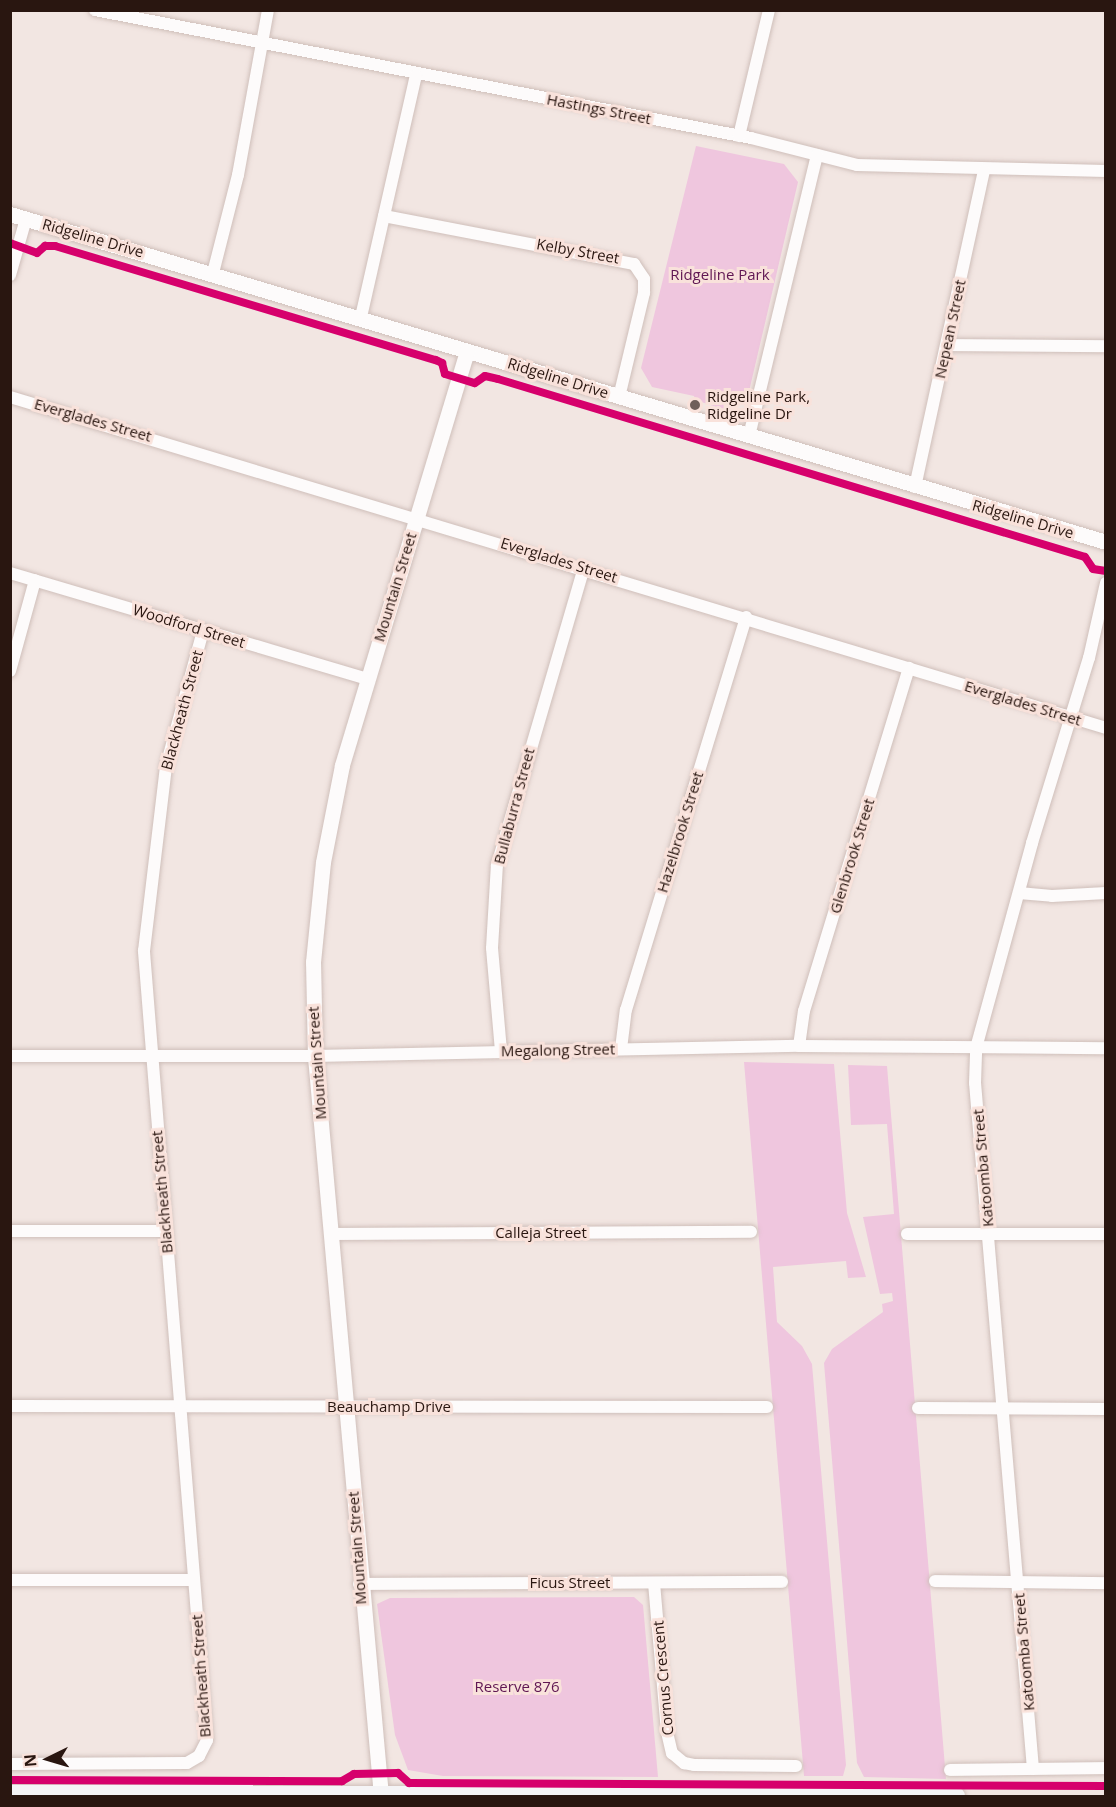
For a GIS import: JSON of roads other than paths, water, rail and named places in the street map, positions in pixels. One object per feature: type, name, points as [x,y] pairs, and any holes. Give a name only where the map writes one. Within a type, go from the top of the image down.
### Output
[{"type":"main road","points":[[10,1794],[956,1797]]},
{"type":"street","name":"Hastings Street","points":[[95,10],[416,75],[739,136],[873,167],[1106,171]]},
{"type":"street","points":[[213,273],[238,175],[268,10]]},
{"type":"street","points":[[739,136],[769,10]]},
{"type":"street","points":[[361,317],[416,75]]},
{"type":"street","points":[[749,436],[817,155]]},
{"type":"street","name":"Nepean Street","points":[[915,487],[984,170]]},
{"type":"street","name":"Ridgeline Drive","points":[[10,214],[361,317],[915,487],[1106,542]]},
{"type":"street","name":"Kelby Street","points":[[384,216],[634,264],[644,279],[644,293],[619,397]]},
{"type":"street","points":[[10,275],[26,219]]},
{"type":"street","points":[[947,345],[1106,346]]},
{"type":"street","name":"Mountain Street","points":[[380,1795],[359,1584],[315,1056],[313,962],[323,862],[342,765],[467,351]]},
{"type":"street","name":"Everglades Street","points":[[10,397],[416,517],[1106,728]]},
{"type":"street","name":"Bullaburra Street","points":[[501,1051],[492,948],[497,865],[584,568]]},
{"type":"street","name":"Woodford Street","points":[[10,573],[367,679]]},
{"type":"street","points":[[10,670],[36,580]]},
{"type":"street","name":"Katoomba Street","points":[[1033,1769],[1005,1408],[975,1083],[976,1048],[1018,893],[1072,717],[1106,583]]},
{"type":"street","name":"Hazelbrook Street","points":[[621,1048],[626,1010],[746,618]]},
{"type":"street","name":"Blackheath Street","points":[[10,1764],[176,1764],[199,1756],[207,1730],[178,1406],[150,1056],[144,951],[157,820],[166,766],[203,631]]},
{"type":"street","name":"Glenbrook Street","points":[[799,1046],[804,1011],[909,668]]},
{"type":"street","points":[[1018,893],[1052,896],[1106,893]]},
{"type":"street","name":"Megalong Street","points":[[10,1056],[315,1056],[799,1046],[1106,1048]]},
{"type":"street","points":[[10,1231],[165,1231]]},
{"type":"street","name":"Calleja Street","points":[[331,1234],[751,1232]]},
{"type":"street","points":[[907,1234],[1106,1234]]},
{"type":"street","name":"Beauchamp Drive","points":[[10,1406],[766,1407]]},
{"type":"street","points":[[918,1408],[1106,1408]]},
{"type":"street","points":[[10,1580],[193,1580]]},
{"type":"street","points":[[935,1581],[1106,1583]]},
{"type":"street","name":"Ficus Street","points":[[359,1584],[782,1582]]},
{"type":"street","name":"Cornus Crescent","points":[[654,1583],[667,1732],[672,1753],[684,1763],[694,1765],[796,1766]]},
{"type":"street","points":[[950,1770],[1106,1768]]},
{"type":"place","name":"Ridgeline Park, Ridgeline Dr","points":[[695,405]]},
{"type":"park label","name":"Ridgeline Park","points":[[720,275]]},
{"type":"park label","name":"Reserve 876","points":[[517,1687]]}]
